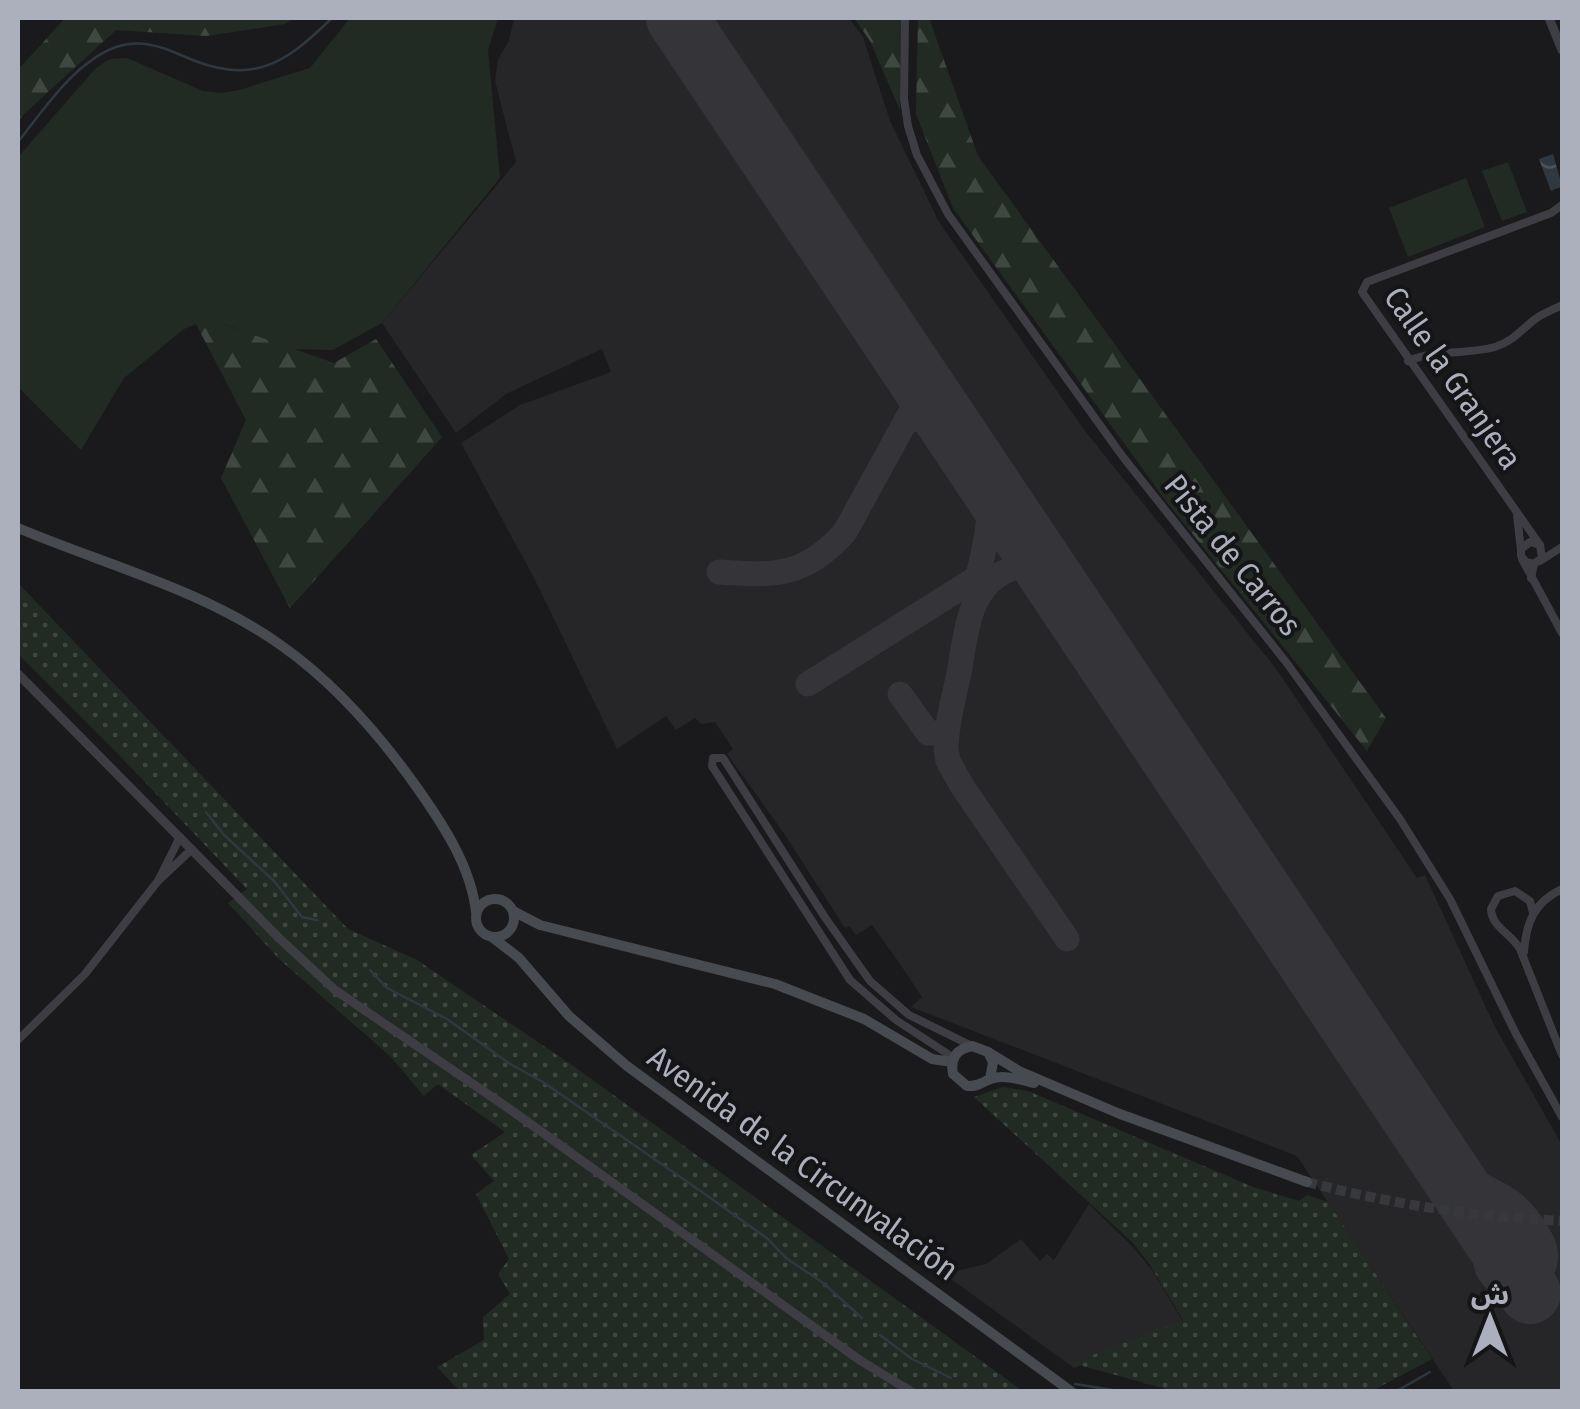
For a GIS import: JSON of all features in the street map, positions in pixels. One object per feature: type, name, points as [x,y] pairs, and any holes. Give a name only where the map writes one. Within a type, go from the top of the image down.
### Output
[{"type":"main road","points":[[18,528],[192,597],[282,645],[330,684],[385,743],[429,804],[470,876],[478,928],[519,958]]},
{"type":"main road","points":[[470,876],[513,911],[540,924],[790,989],[864,1019],[926,1056],[956,1080],[973,1087],[990,1079],[1018,1079],[1059,1088]]},
{"type":"main road","points":[[476,912],[487,900],[498,898]]},
{"type":"main road","points":[[513,911],[510,928],[519,958]]},
{"type":"main road","points":[[492,936],[510,928],[540,924]]},
{"type":"main road","name":"Avenida de la Circunvalación","points":[[519,958],[570,1016],[627,1066],[1072,1392]]},
{"type":"main road","points":[[956,1080],[953,1060],[961,1049],[972,1046],[1059,1088],[1182,1138],[1307,1182]]},
{"type":"main road","points":[[988,1052],[994,1062],[990,1079]]},
{"type":"main road","points":[[926,1056],[953,1060]]},
{"type":"street","name":"Pista de Carros","points":[[904,18],[908,126],[917,154],[948,214],[1123,457],[1286,662],[1400,820],[1450,898],[1562,1118]]},
{"type":"street","points":[[1552,18],[1562,34]]},
{"type":"street","points":[[1552,18],[1562,50]]},
{"type":"street","name":"Calle la Granjera","points":[[1541,546],[1362,292],[1367,282],[1562,208]]},
{"type":"street","points":[[1408,361],[1429,354],[1474,352],[1503,344],[1537,317],[1562,306]]},
{"type":"street","name":"Calle la Granjera","points":[[1516,514],[1521,556]]},
{"type":"street","points":[[1521,556],[1530,542],[1559,549]]},
{"type":"street","points":[[1532,578],[1541,546]]},
{"type":"street","points":[[1537,562],[1559,549]]},
{"type":"street","points":[[1521,556],[1537,562]]},
{"type":"street","points":[[1521,556],[1562,633]]},
{"type":"street","points":[[18,674],[278,938],[353,1004],[511,1110],[786,1309],[912,1392]]},
{"type":"street","points":[[953,1060],[857,987],[712,766],[713,758],[722,758],[870,981],[895,1005],[924,1024],[972,1046]]},
{"type":"street","points":[[745,818],[756,809]]},
{"type":"street","points":[[158,881],[180,837]]},
{"type":"street","points":[[18,1040],[85,974],[158,881],[192,849]]},
{"type":"street","points":[[786,880],[797,874]]},
{"type":"street","points":[[1562,889],[1526,896],[1508,891],[1492,904],[1494,923],[1524,956],[1562,1056]]},
{"type":"street","points":[[1524,956],[1525,928],[1533,912],[1553,893]]},
{"type":"street","points":[[1526,896],[1533,912]]},
{"type":"street","points":[[1506,932],[1525,928]]},
{"type":"street","points":[[824,942],[836,934]]},
{"type":"shaded area","points":[[514,18],[849,18],[863,37],[890,121],[939,222],[1085,431],[1277,670],[1417,878],[1425,875],[1495,1027],[1562,1145],[1562,1391],[1454,1391],[1297,1156],[911,1007],[922,997],[900,964],[872,925],[856,935],[849,926],[845,928],[727,754],[733,749],[715,722],[701,724],[695,718],[676,730],[666,716],[617,749],[535,580],[461,443],[520,405],[611,372],[602,349],[506,394],[456,433],[382,323],[516,162],[495,81],[498,59],[509,41]]},
{"type":"shaded area","points":[[1089,1204],[1152,1270],[1185,1325],[1074,1368],[944,1274],[986,1264],[1021,1239],[1040,1261],[1047,1254],[1054,1260]]},
{"type":"green space","points":[[65,18],[294,18],[285,24],[206,36],[116,30],[24,114],[18,124],[18,70]]},
{"type":"green space","points":[[350,18],[498,18],[488,50],[500,178],[382,323],[333,350],[292,349],[225,324],[196,324],[184,329],[124,378],[81,450],[18,387],[18,157],[96,68],[110,59],[127,58],[203,91],[239,90],[310,68]]},
{"type":"green space","points":[[854,18],[901,18],[900,110],[870,41]]},
{"type":"green space","points":[[918,18],[929,18],[978,156],[1386,718],[1367,751],[1166,501],[953,208],[916,114]]},
{"type":"green space","points":[[1508,162],[1527,212],[1502,221],[1482,171]]},
{"type":"green space","points":[[1466,178],[1485,227],[1408,257],[1389,208]]},
{"type":"green space","points":[[196,324],[224,324],[334,363],[376,339],[442,437],[290,608],[221,478],[246,420]]},
{"type":"green space","points":[[18,583],[348,929],[417,960],[576,1068],[1023,1391],[472,1392],[457,1388],[437,1367],[484,1340],[483,1317],[510,1294],[498,1274],[509,1259],[476,1194],[494,1181],[471,1155],[505,1132],[438,1084],[424,1096],[390,1056],[279,959],[228,903],[247,889],[18,654]]},
{"type":"green space","points":[[1003,1087],[1028,1091],[1253,1187],[1299,1201],[1307,1195],[1328,1202],[1432,1359],[1370,1392],[1174,1391],[1072,1363],[1183,1320],[1132,1242],[974,1097]]},
{"type":"water","points":[[1553,154],[1562,186],[1551,191],[1539,159]]},
{"type":"waterway","points":[[18,142],[74,75],[116,47],[150,45],[207,65],[247,70],[281,59],[332,18]]},
{"type":"waterway","points":[[206,812],[224,835],[274,881],[302,917],[317,920]]},
{"type":"waterway","points":[[370,970],[387,988],[447,1019],[702,1192],[768,1239],[862,1318]]},
{"type":"waterway","points":[[880,1335],[912,1359],[951,1378]]},
{"type":"waterway","points":[[1395,1392],[1430,1372]]},
{"type":"waterway","points":[[1075,1384],[1125,1392]]},
{"type":"waterway","points":[[867,1392],[872,1391]]},
{"type":"waterway","points":[[493,1392],[511,1392]]},
{"type":"taxiway","points":[[719,572],[757,574],[788,570],[816,558],[845,532],[914,406],[916,380],[908,363]]},
{"type":"taxiway","points":[[907,422],[924,414],[947,421]]},
{"type":"taxiway","points":[[975,591],[989,520],[985,478]]},
{"type":"taxiway","points":[[1059,588],[1040,574],[1019,568],[1004,572],[982,591],[970,616],[946,749],[962,786],[1067,939]]},
{"type":"taxiway","points":[[808,684],[978,577]]},
{"type":"taxiway","points":[[900,694],[928,733],[942,733],[948,726]]},
{"type":"taxiway","points":[[1429,1142],[1451,1168],[1499,1194],[1526,1216],[1545,1250],[1542,1270],[1535,1278],[1516,1286],[1506,1285],[1489,1272],[1486,1226]]},
{"type":"runway","points":[[677,18],[1530,1293]]},
{"type":"tunnel","points":[[1307,1182],[1433,1208],[1562,1221]]}]
